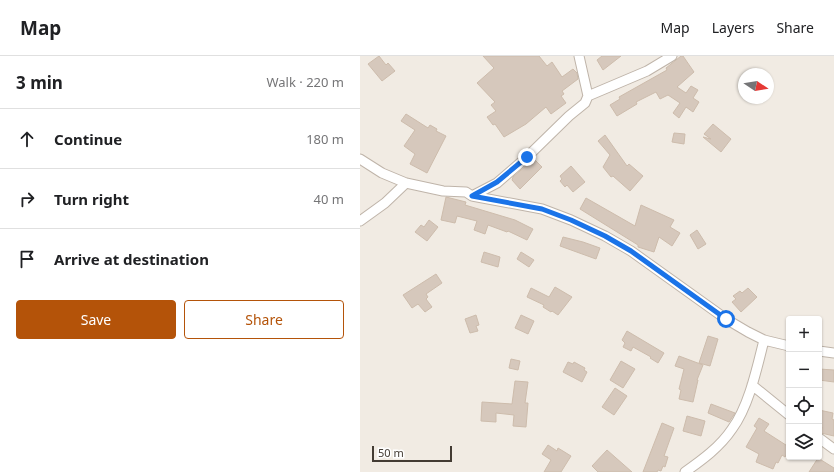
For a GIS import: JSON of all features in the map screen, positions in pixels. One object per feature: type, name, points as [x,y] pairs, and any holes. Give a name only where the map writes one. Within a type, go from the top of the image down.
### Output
[{"type":"street","points":[[472,196],[497,182],[527,157],[569,116],[585,103],[588,96],[579,56]]},
{"type":"street","points":[[588,96],[647,71],[672,56]]},
{"type":"street","points":[[360,159],[382,173],[406,183],[443,191],[466,192],[472,196],[542,209],[571,220],[605,236],[631,251],[726,319],[764,340],[786,345]]},
{"type":"street","points":[[360,221],[385,203],[406,183]]},
{"type":"street","points":[[685,472],[716,448],[733,429],[752,385],[764,340]]},
{"type":"street","points":[[822,351],[834,353]]},
{"type":"street","points":[[752,385],[786,413]]},
{"type":"street","points":[[822,440],[834,449]]},
{"type":"building","points":[[379,56],[386,65],[388,63],[395,71],[382,81],[368,64]]},
{"type":"building","points":[[483,56],[539,56],[547,66],[552,62],[562,77],[573,69],[577,73],[578,79],[562,91],[564,94],[561,96],[566,103],[551,114],[546,107],[526,124],[504,137],[495,124],[493,125],[487,117],[496,111],[491,105],[495,102],[477,83],[494,68]]},
{"type":"building","points":[[602,56],[621,56],[603,70],[597,60]]},
{"type":"building","points":[[683,56],[694,72],[677,87],[686,93],[691,86],[698,90],[693,98],[699,102],[693,112],[686,107],[679,118],[673,113],[680,103],[668,95],[660,99],[656,92],[636,102],[637,104],[617,116],[610,105],[620,99],[619,97],[667,70],[666,68]]},
{"type":"building","points":[[406,114],[428,128],[430,125],[437,129],[436,131],[446,136],[427,173],[410,164],[415,154],[404,146],[415,130],[401,121]]},
{"type":"building","points":[[713,124],[731,139],[721,152],[703,137],[711,139],[704,134]]},
{"type":"building","points":[[674,133],[685,134],[684,144],[672,142]]},
{"type":"building","points":[[605,135],[627,166],[629,164],[643,176],[630,191],[613,176],[611,177],[603,167],[610,155],[598,141]]},
{"type":"building","points":[[534,159],[542,167],[520,189],[512,180],[513,177]]},
{"type":"building","points":[[571,166],[585,182],[573,192],[567,185],[565,187],[560,181],[562,179],[560,176]]},
{"type":"building","points":[[446,197],[466,202],[465,205],[515,220],[533,229],[527,240],[508,231],[507,232],[488,225],[485,234],[474,230],[477,221],[457,216],[455,223],[441,220]]},
{"type":"building","points":[[586,198],[635,226],[641,205],[674,220],[670,227],[680,233],[672,246],[659,237],[654,252],[638,247],[638,245],[580,209]]},
{"type":"building","points":[[429,220],[438,227],[427,241],[415,232],[421,225],[424,227]]},
{"type":"building","points":[[697,230],[706,244],[698,249],[690,235]]},
{"type":"building","points":[[563,237],[600,248],[596,259],[560,246]]},
{"type":"building","points":[[484,252],[500,257],[498,267],[481,262]]},
{"type":"building","points":[[521,252],[534,260],[529,267],[517,259]]},
{"type":"building","points":[[436,274],[442,283],[426,294],[428,297],[426,299],[432,307],[425,312],[418,304],[412,308],[403,295]]},
{"type":"building","points":[[555,287],[572,297],[558,315],[543,307],[544,305],[527,297],[531,288],[549,297]]},
{"type":"building","points":[[748,288],[757,297],[741,312],[732,302],[736,299],[733,296],[740,291],[742,293]]},
{"type":"building","points":[[476,315],[479,325],[476,326],[478,331],[470,333],[465,319]]},
{"type":"building","points":[[521,315],[534,321],[528,334],[515,328]]},
{"type":"building","points":[[627,331],[664,353],[658,363],[650,358],[651,357],[633,347],[631,351],[623,347],[625,343],[622,340]]},
{"type":"building","points":[[708,336],[718,339],[710,366],[699,363]]},
{"type":"building","points":[[679,356],[703,365],[697,380],[693,402],[679,399],[681,390],[679,389],[684,369],[675,366]]},
{"type":"building","points":[[511,359],[520,361],[518,370],[509,368]]},
{"type":"building","points":[[621,361],[635,369],[623,388],[610,380]]},
{"type":"building","points":[[568,362],[573,364],[574,362],[585,368],[584,370],[587,372],[582,382],[563,372]]},
{"type":"building","points":[[822,369],[834,370],[834,382],[822,380]]},
{"type":"building","points":[[515,381],[528,382],[525,403],[528,403],[526,427],[513,426],[514,415],[496,413],[496,422],[481,421],[482,402],[512,404]]},
{"type":"building","points":[[615,388],[627,396],[614,415],[602,407]]},
{"type":"building","points":[[711,404],[735,413],[729,422],[708,413]]},
{"type":"building","points":[[822,411],[833,413],[832,419],[834,420],[834,436],[822,433]]},
{"type":"building","points":[[687,416],[705,421],[701,436],[683,431]]},
{"type":"building","points":[[759,418],[769,424],[764,431],[786,445],[786,455],[785,457],[782,455],[778,463],[776,462],[773,469],[756,462],[759,454],[746,447],[757,428],[754,426]]},
{"type":"building","points":[[662,423],[674,428],[664,456],[668,457],[665,467],[663,466],[661,471],[658,470],[657,472],[643,472]]},
{"type":"building","points":[[548,445],[557,451],[558,448],[571,456],[561,472],[544,472],[551,460],[542,454]]},
{"type":"building","points":[[607,450],[632,472],[598,472],[592,466]]},
{"type":"building","points":[[817,460],[821,460],[834,468],[834,472],[809,472]]},
{"type":"route","points":[[527,157],[497,182],[472,196],[542,209],[571,220],[605,236],[631,251],[726,319]]}]
